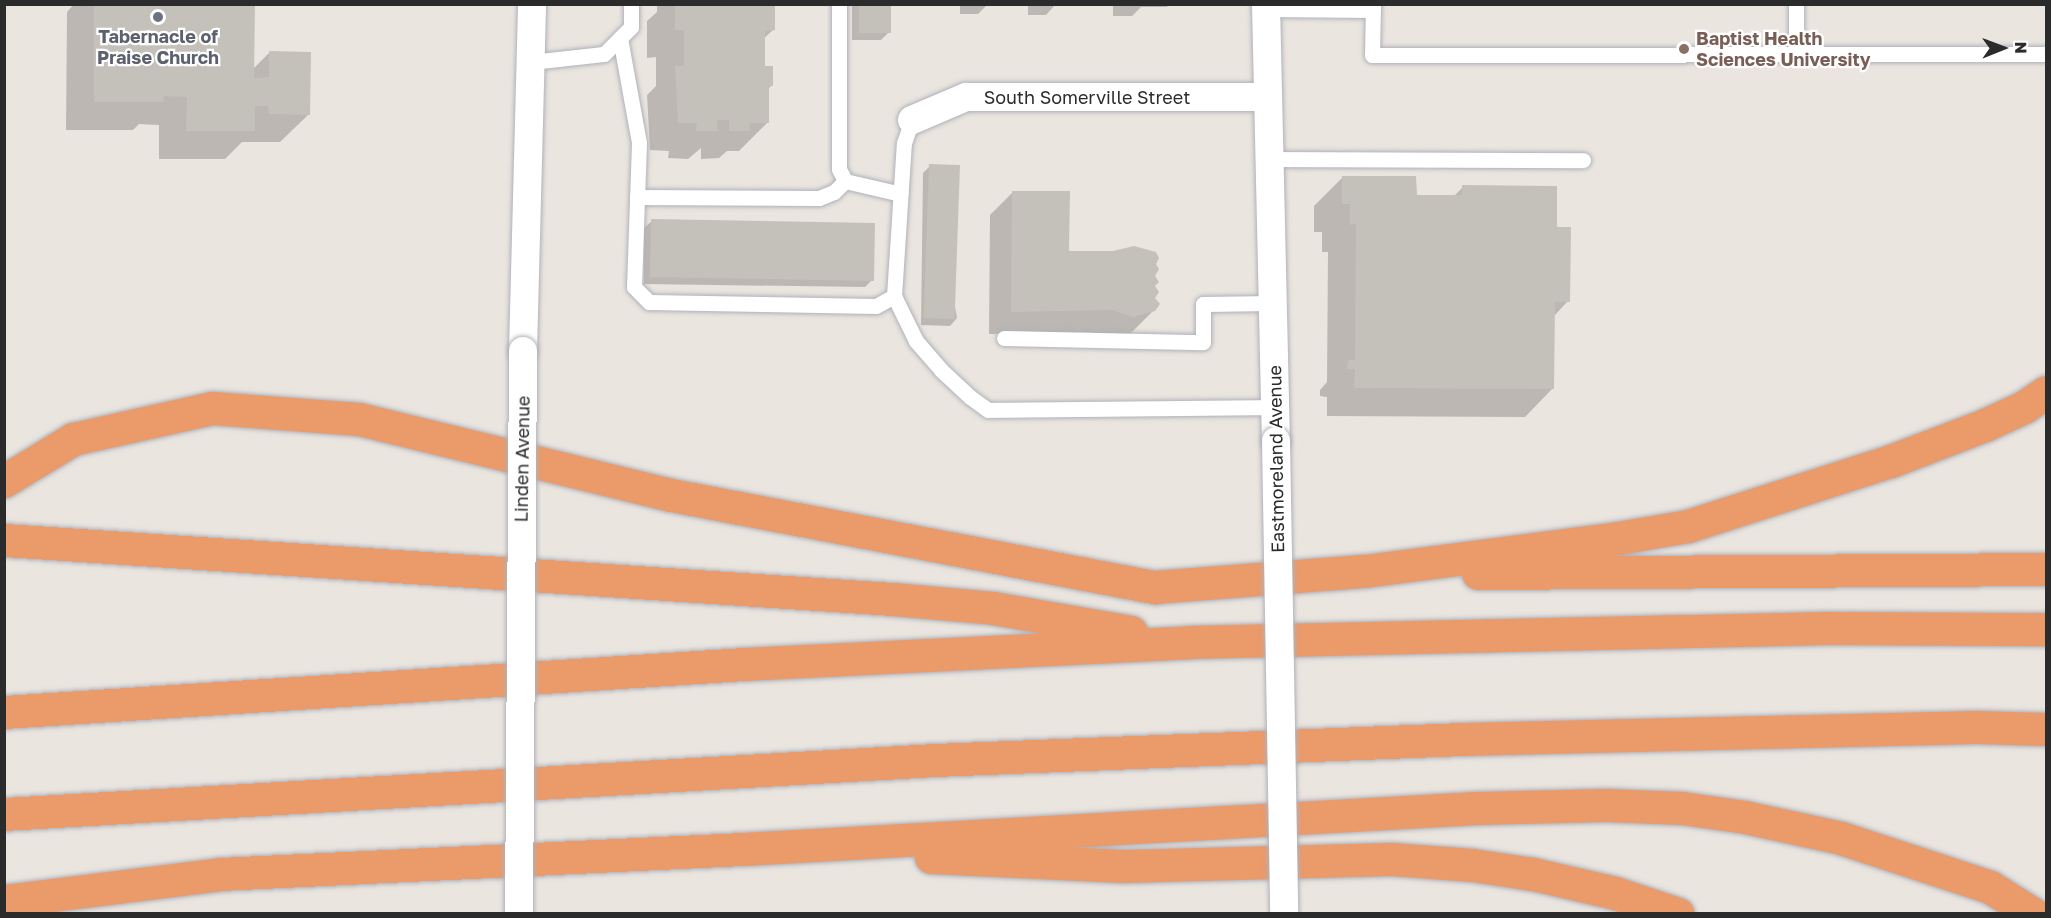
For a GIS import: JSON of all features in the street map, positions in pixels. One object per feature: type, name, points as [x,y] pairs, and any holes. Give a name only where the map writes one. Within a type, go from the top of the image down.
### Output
[{"type":"highway","points":[[4,481],[73,439],[212,408],[359,419],[671,495],[1155,587],[1365,571],[1617,538],[1688,526],[1891,461],[1985,425],[2024,407],[2046,392]]},
{"type":"highway","points":[[14,540],[982,607],[1189,642]]},
{"type":"highway","points":[[1365,571],[1545,574],[2046,569]]},
{"type":"highway","points":[[4,712],[745,664],[1189,642],[1827,628],[2046,629]]},
{"type":"highway","points":[[4,814],[935,760],[1462,739],[1975,727],[2046,729]]},
{"type":"highway","points":[[4,901],[220,874],[743,849],[1477,808],[1606,805],[1671,808],[1774,822],[1841,838],[1990,887],[2032,914]]},
{"type":"highway","points":[[743,849],[1124,866],[1391,859],[1472,865],[1533,874],[1615,893],[1678,914]]},
{"type":"street","name":"Linden Avenue","points":[[519,914],[523,351],[532,4]]},
{"type":"street","name":"Eastmoreland Avenue","points":[[1266,7],[1284,914]]},
{"type":"street","name":"South Somerville Street","points":[[912,120],[966,97],[1266,97]]},
{"type":"lane","points":[[531,62],[604,54],[631,27],[631,4]]},
{"type":"lane","points":[[839,4],[839,169],[845,181]]},
{"type":"lane","points":[[1796,4],[1796,55]]},
{"type":"lane","points":[[1266,7],[1373,7],[1372,55],[2046,54]]},
{"type":"lane","points":[[620,38],[639,143],[634,287],[649,302],[876,306],[894,296]]},
{"type":"lane","points":[[912,120],[904,143],[894,296],[916,341],[948,377],[988,410],[1274,407]]},
{"type":"lane","points":[[1268,159],[1583,160]]},
{"type":"lane","points":[[637,197],[819,198],[834,192],[845,181]]},
{"type":"lane","points":[[845,181],[901,194]]},
{"type":"lane","points":[[1004,338],[1203,342],[1203,304],[1273,303]]},
{"type":"building","points":[[94,4],[255,4],[254,78],[269,77],[269,51],[311,52],[310,115],[269,114],[268,106],[255,106],[255,131],[186,131],[187,97],[164,96],[163,102],[94,102]]},
{"type":"building","points":[[675,4],[775,4],[775,30],[765,31],[765,66],[773,66],[773,86],[769,86],[769,123],[750,123],[749,131],[729,131],[729,120],[717,120],[718,131],[696,131],[697,123],[678,123],[675,66],[684,66],[684,30],[675,30]]},
{"type":"building","points":[[859,4],[891,4],[891,33],[859,33]]},
{"type":"building","points":[[929,164],[960,165],[955,319],[924,318]]},
{"type":"building","points":[[1342,176],[1416,176],[1417,195],[1462,195],[1462,185],[1557,186],[1557,227],[1571,227],[1570,302],[1555,302],[1554,389],[1354,388],[1355,369],[1347,369],[1348,360],[1355,360],[1356,224],[1350,225],[1350,204],[1342,204]]},
{"type":"building","points":[[1012,191],[1070,191],[1069,251],[1113,251],[1134,246],[1156,252],[1159,258],[1156,264],[1159,269],[1155,276],[1159,282],[1155,286],[1159,292],[1155,298],[1160,304],[1155,311],[1133,317],[1112,310],[1011,312]]},
{"type":"building","points":[[651,219],[875,223],[874,281],[650,277]]},
{"type":"place","name":"Tabernacle of Praise Church","points":[[158,17]]},
{"type":"place","name":"Baptist Health Sciences University","points":[[1684,49]]}]
